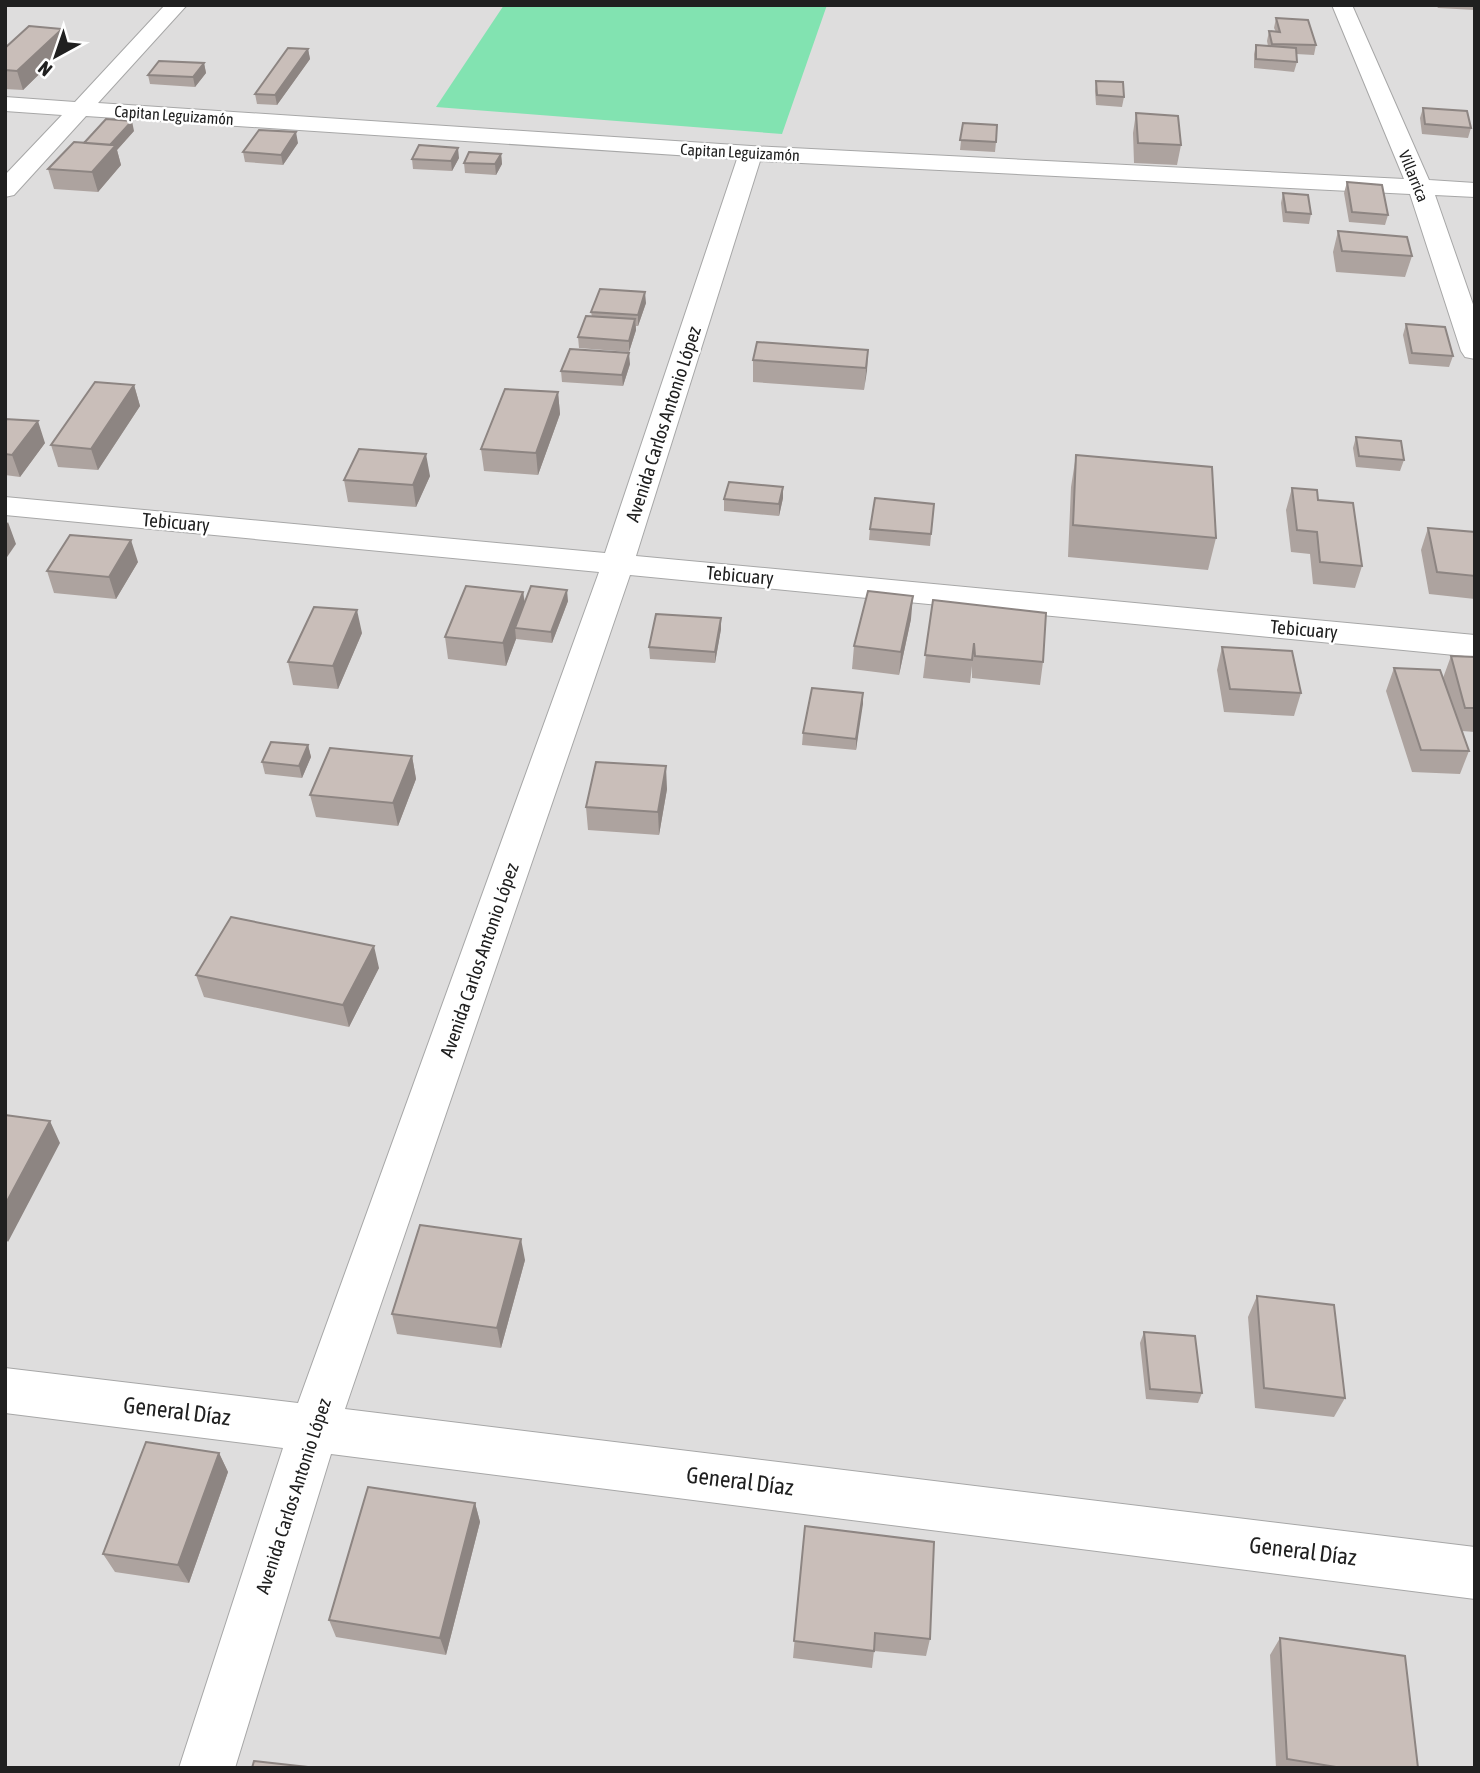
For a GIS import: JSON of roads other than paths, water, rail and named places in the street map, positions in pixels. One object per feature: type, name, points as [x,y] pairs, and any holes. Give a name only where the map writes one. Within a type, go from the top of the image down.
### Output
[{"type":"street","points":[[5,190],[177,5]]},
{"type":"street","name":"Villarrica","points":[[1342,5],[1420,188],[1475,351]]},
{"type":"street","name":"Capitan Leguizamón","points":[[5,104],[751,153],[1475,190]]},
{"type":"street","name":"Avenida Carlos Antonio López","points":[[207,1768],[314,1427],[618,563],[751,153]]},
{"type":"street","name":"Tebicuary","points":[[5,506],[1475,646]]},
{"type":"street","name":"General Díaz","points":[[5,1390],[1475,1573]]}]
